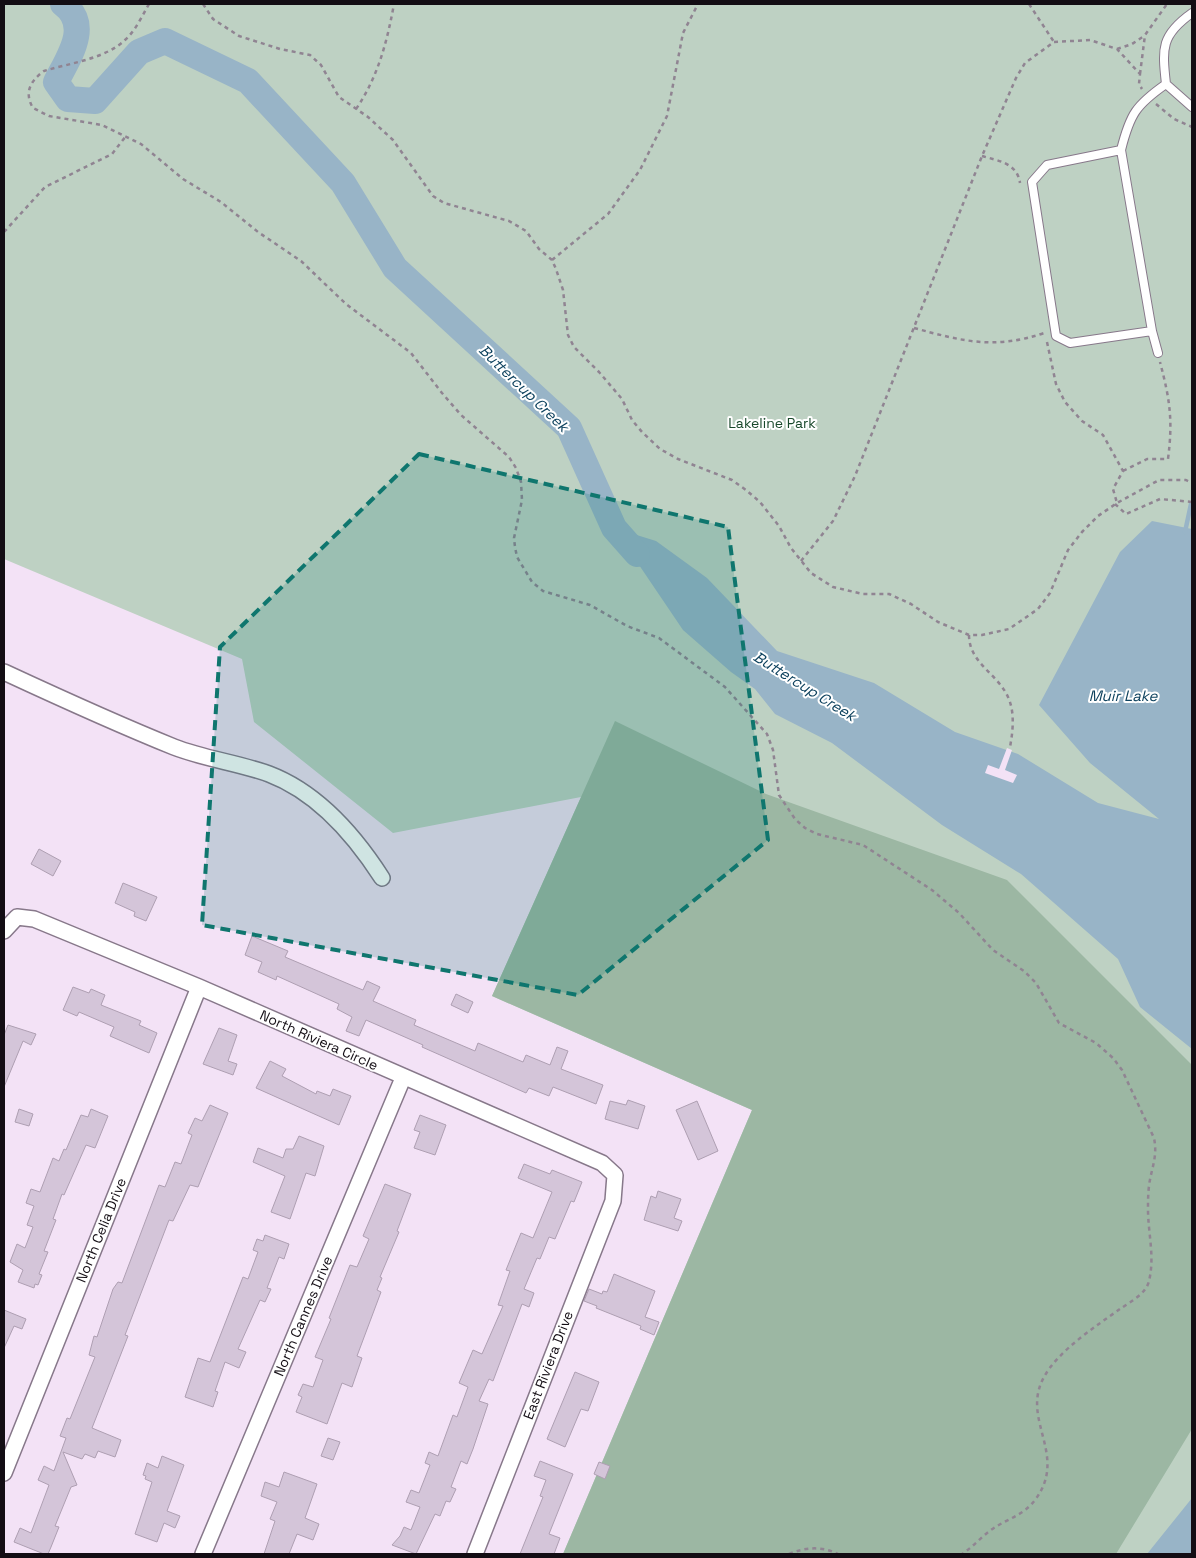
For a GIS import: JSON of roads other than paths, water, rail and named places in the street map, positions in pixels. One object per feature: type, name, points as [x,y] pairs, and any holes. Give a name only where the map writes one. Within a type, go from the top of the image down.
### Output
[{"type":"street","points":[[4,672],[177,748],[270,775],[304,793],[338,820],[366,852],[382,878]]},
{"type":"street","name":"North Riviera Circle","points":[[4,930],[17,917],[34,919],[199,987],[403,1078],[602,1163],[616,1175]]},
{"type":"street","name":"North Celia Drive","points":[[4,1473],[199,987]]},
{"type":"street","name":"North Cannes Drive","points":[[203,1554],[403,1078]]},
{"type":"street","name":"East Riviera Drive","points":[[474,1554],[613,1201],[616,1175]]},
{"type":"lane","points":[[1192,13],[1175,26],[1162,53],[1166,84],[1192,107]]},
{"type":"lane","points":[[1158,353],[1152,331],[1121,150],[1127,126],[1140,104],[1166,84]]},
{"type":"lane","points":[[1121,150],[1047,164],[1032,182],[1056,336],[1070,343],[1152,331]]},
{"type":"water","name":"Muir Lake","points":[[1152,521],[1192,529],[1192,1049],[1140,1007],[1118,959],[1021,874],[942,825],[832,743],[775,714],[755,689],[731,672],[683,630],[614,528],[656,541],[707,578],[777,651],[874,683],[955,732],[1018,754],[1098,803],[1159,819],[1090,763],[1039,705],[1120,552]]},
{"type":"water","points":[[1192,1498],[1192,1554],[1147,1554]]},
{"type":"waterway","name":"Buttercup Creek","points":[[63,4],[72,12],[77,32],[71,52],[56,82],[68,99],[95,101],[139,52],[165,41],[248,81],[343,183],[395,268],[569,428],[614,528],[637,554]]},
{"type":"waterway","points":[[1185,532],[1191,504]]},
{"type":"park label","name":"Lakeline Park","points":[[772,423]]}]
